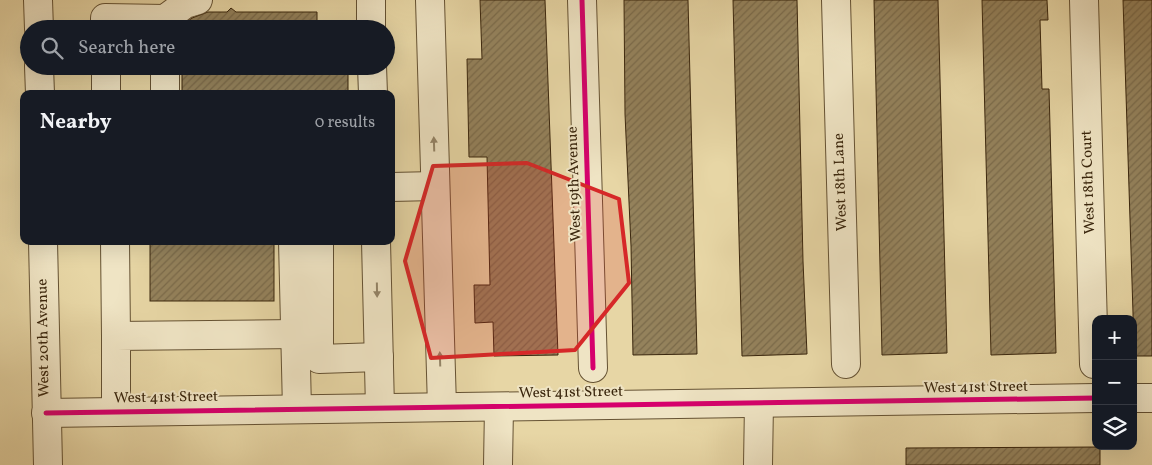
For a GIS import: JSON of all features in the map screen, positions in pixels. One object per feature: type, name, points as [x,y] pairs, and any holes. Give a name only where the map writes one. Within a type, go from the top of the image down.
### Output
[{"type":"street","points":[[38,0],[39,20]]},
{"type":"street","points":[[169,20],[185,4],[198,0]]},
{"type":"street","points":[[371,0],[371,20]]},
{"type":"street","points":[[430,0],[442,407]]},
{"type":"street","name":"West 19th Avenue","points":[[582,0],[593,368]]},
{"type":"street","name":"West 18th Lane","points":[[836,0],[846,364]]},
{"type":"street","name":"West 18th Court","points":[[1084,0],[1094,360]]},
{"type":"street","points":[[105,20],[105,18],[125,20]]},
{"type":"street","points":[[39,75],[40,90]]},
{"type":"street","points":[[106,75],[106,90]]},
{"type":"street","points":[[165,75],[165,90]]},
{"type":"street","points":[[372,75],[373,90]]},
{"type":"street","points":[[395,187],[435,186]]},
{"type":"street","name":"West 20th Avenue","points":[[43,245],[48,465]]},
{"type":"street","points":[[115,245],[116,412]]},
{"type":"street","points":[[293,245],[297,409]]},
{"type":"street","points":[[319,245],[319,359],[379,357]]},
{"type":"street","points":[[376,245],[380,408]]},
{"type":"street","points":[[116,336],[296,334]]},
{"type":"street","name":"West 41st Street","points":[[46,413],[1092,398]]},
{"type":"street","points":[[1137,398],[1152,398]]},
{"type":"street","points":[[758,465],[759,403]]},
{"type":"street","points":[[498,465],[499,406]]},
{"type":"highlighted area","points":[[527,163],[619,199],[629,283],[575,350],[431,358],[405,261],[433,166]]},
{"type":"building","points":[[480,0],[545,0],[558,355],[494,356],[493,322],[475,323],[474,285],[490,285],[487,157],[469,157],[467,59],[482,59]]},
{"type":"building","points":[[624,0],[688,0],[697,354],[633,355],[631,246],[625,114]]},
{"type":"building","points":[[733,0],[797,0],[807,354],[742,356]]},
{"type":"building","points":[[874,0],[938,0],[947,353],[882,355]]},
{"type":"building","points":[[982,0],[1047,0],[1048,20],[1040,20],[1042,89],[1049,89],[1056,353],[991,355]]},
{"type":"building","points":[[1123,0],[1152,0],[1152,356],[1137,356],[1137,315],[1133,315]]},
{"type":"building","points":[[231,8],[236,12],[317,12],[317,20],[189,20],[208,12],[227,12]]},
{"type":"building","points":[[182,75],[348,75],[348,90],[182,90]]},
{"type":"building","points":[[150,245],[274,245],[274,301],[150,301]]},
{"type":"building","points":[[1092,447],[1092,450],[1100,450],[1100,465],[906,465],[906,448]]},
{"type":"cycle path","points":[[582,0],[593,368]]},
{"type":"cycle path","points":[[46,413],[1092,398]]}]
